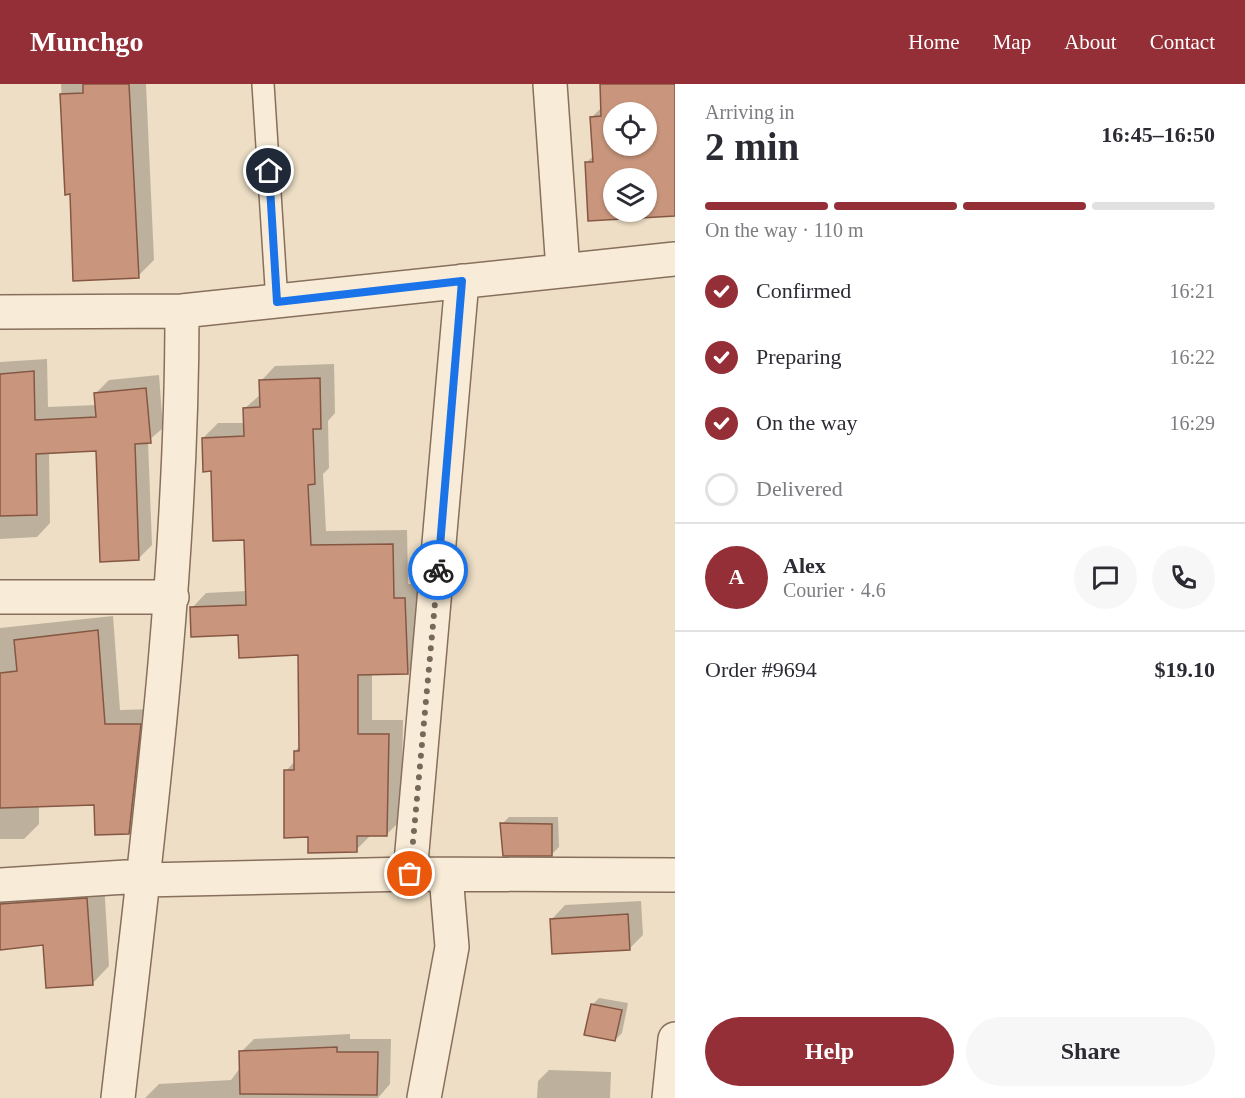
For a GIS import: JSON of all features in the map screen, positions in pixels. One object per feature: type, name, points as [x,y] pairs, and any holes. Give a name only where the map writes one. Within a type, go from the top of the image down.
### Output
[{"type":"street","points":[[550,84],[563,270]]},
{"type":"street","points":[[0,312],[182,311],[675,259]]},
{"type":"street","points":[[410,874],[462,281]]},
{"type":"street","points":[[118,1098],[172,597],[182,404],[182,311]]},
{"type":"street","points":[[0,597],[172,597]]},
{"type":"street","points":[[0,885],[126,877],[143,880],[410,874],[675,875]]},
{"type":"street","points":[[424,1098],[452,946],[446,875]]},
{"type":"street","points":[[669,1098],[675,1039]]},
{"type":"lane","points":[[263,84],[277,302]]},
{"type":"building","points":[[83,84],[129,84],[139,278],[73,281],[70,194],[65,195],[60,94],[83,93]]},
{"type":"building","points":[[600,84],[675,84],[675,216],[657,217],[657,168],[603,168],[603,220],[588,221],[585,162],[593,162],[590,117],[601,116]]},
{"type":"building","points":[[34,371],[35,420],[96,417],[94,393],[146,388],[151,443],[135,444],[139,560],[100,562],[96,451],[36,454],[37,515],[0,516],[0,374]]},
{"type":"building","points":[[320,378],[321,429],[313,429],[315,484],[308,485],[311,545],[393,544],[394,598],[405,598],[408,674],[358,675],[358,734],[389,734],[387,836],[357,836],[357,852],[308,853],[308,837],[284,838],[284,770],[294,770],[294,751],[299,751],[298,655],[239,658],[238,635],[191,637],[190,607],[246,605],[244,540],[213,541],[211,471],[203,472],[202,438],[244,436],[243,408],[260,407],[259,380]]},
{"type":"building","points":[[98,630],[105,724],[141,724],[129,834],[95,835],[94,805],[0,808],[0,673],[17,671],[14,640]]},
{"type":"building","points":[[500,823],[552,824],[552,856],[503,856]]},
{"type":"building","points":[[87,898],[93,985],[46,988],[43,945],[0,950],[0,904]]},
{"type":"building","points":[[628,914],[630,950],[552,954],[550,919]]},
{"type":"building","points":[[591,1004],[622,1010],[615,1041],[584,1035]]},
{"type":"building","points":[[337,1047],[337,1052],[378,1052],[377,1095],[240,1094],[239,1051]]},
{"type":"way so far","points":[[410,874],[438,570]]},
{"type":"route","points":[[269,171],[277,302],[462,281],[438,570]]}]
